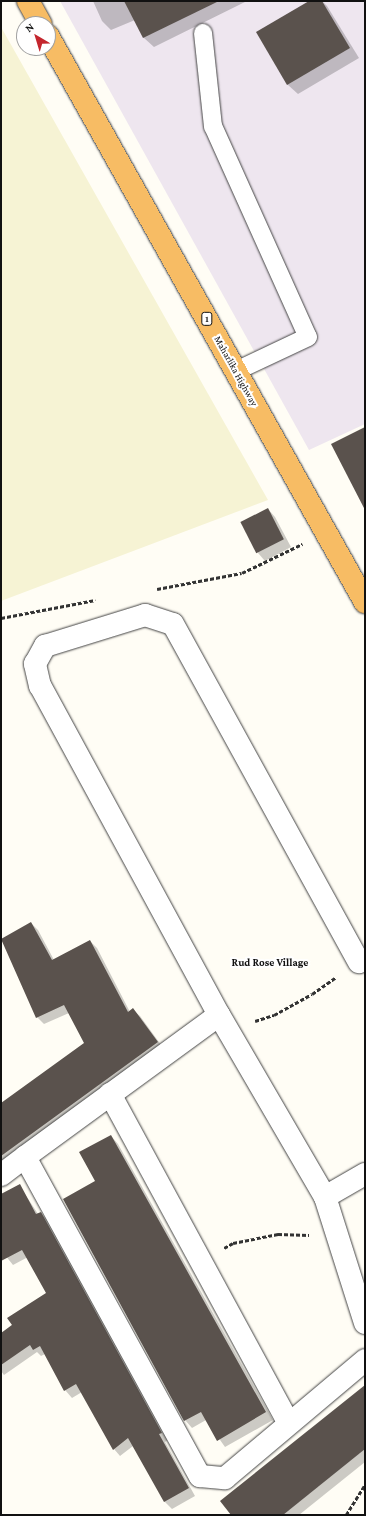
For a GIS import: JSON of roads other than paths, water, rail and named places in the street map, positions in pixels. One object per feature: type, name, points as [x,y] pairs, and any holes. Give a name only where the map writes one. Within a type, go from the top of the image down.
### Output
[{"type":"highway","points":[[28,1],[36,16]]},
{"type":"highway","name":"Maharlika Highway","points":[[56,50],[365,602]]},
{"type":"street","points":[[363,965],[173,624],[145,615],[45,646],[35,664],[40,686],[223,1022],[325,1197],[365,1323]]},
{"type":"street","points":[[1,1174],[110,1094],[223,1022]]},
{"type":"street","points":[[110,1094],[288,1422]]},
{"type":"street","points":[[25,1157],[200,1476],[225,1478],[288,1422],[365,1360]]},
{"type":"street","points":[[325,1197],[365,1174]]},
{"type":"lane","points":[[203,33],[213,126],[308,338],[236,371]]},
{"type":"district","name":"Rud Rose Village","points":[[270,962]]}]
